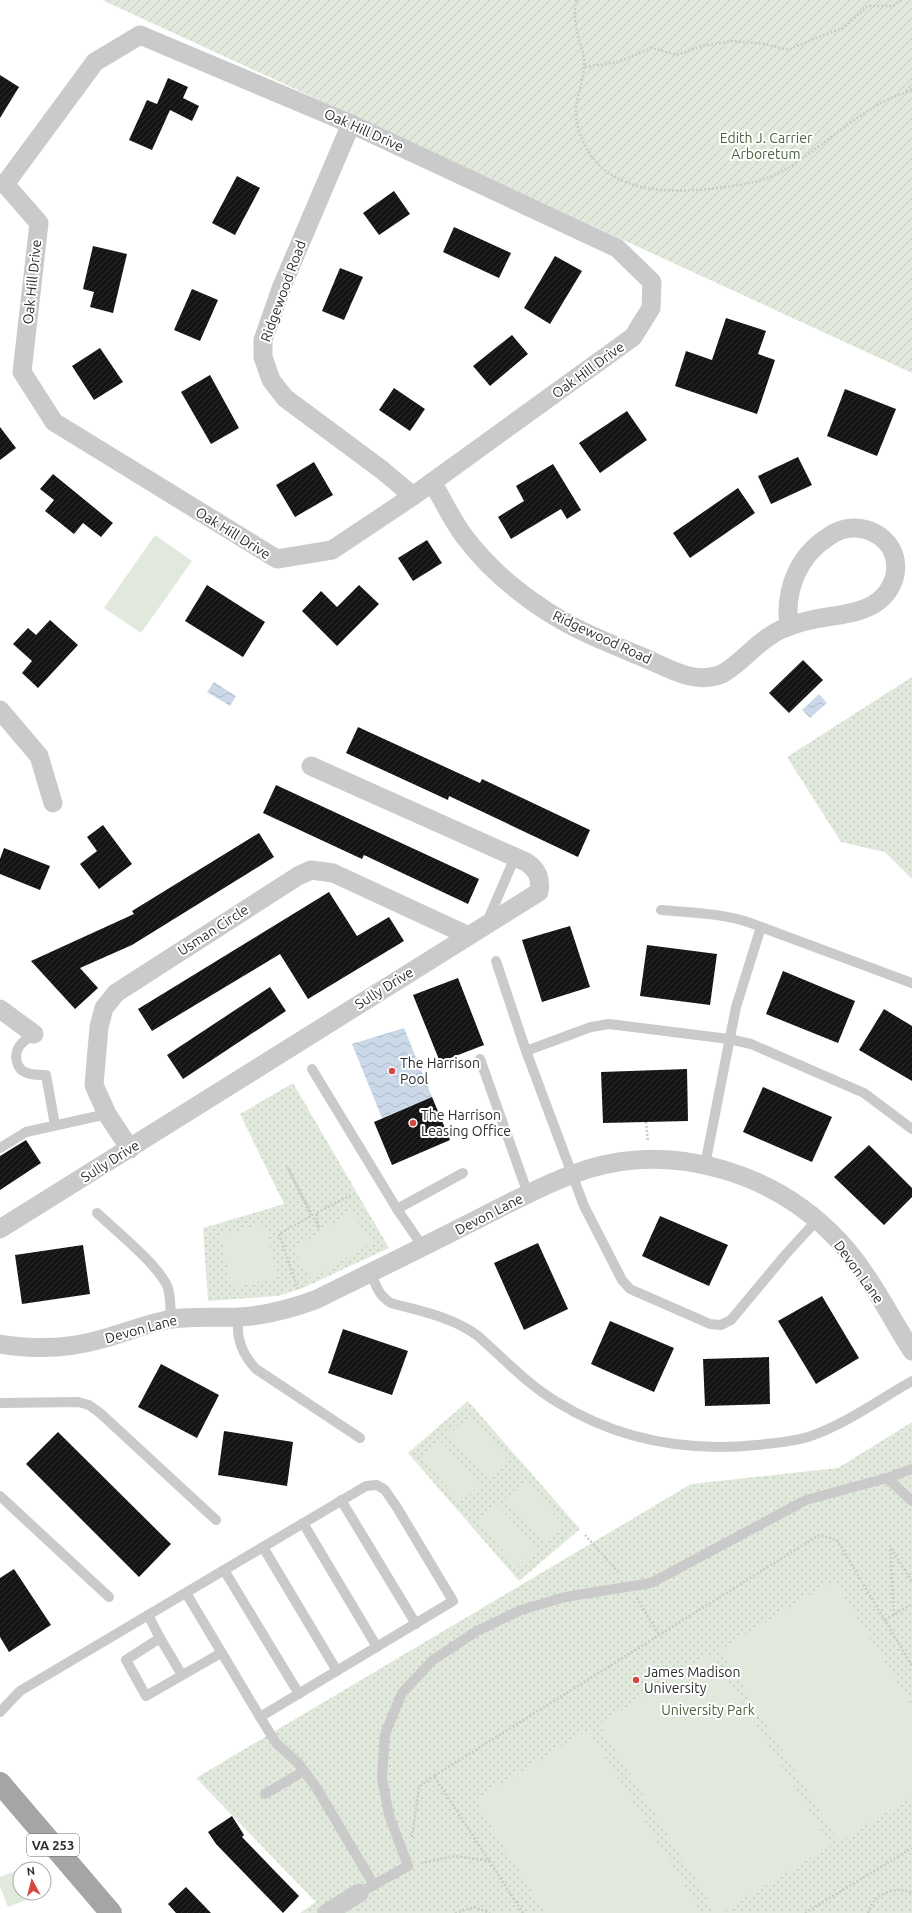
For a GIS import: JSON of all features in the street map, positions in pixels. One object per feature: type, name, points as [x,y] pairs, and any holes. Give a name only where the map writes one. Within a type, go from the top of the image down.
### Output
[{"type":"main road","name":"VA 253","points":[[0,1783],[105,1911]]},
{"type":"street","name":"Oak Hill Drive","points":[[140,36],[351,124],[617,248],[652,282],[651,308],[633,337],[432,482],[332,550],[277,559],[54,422],[22,372],[39,223],[3,184],[95,62],[140,36]]},
{"type":"street","name":"Ridgewood Road","points":[[351,124],[282,286],[263,340],[263,357],[271,380],[285,398],[382,470],[412,496]]},
{"type":"street","name":"Ridgewood Road","points":[[432,482],[461,532],[473,548],[501,575],[532,600],[554,616],[578,629],[693,678],[704,679],[715,677],[729,670],[773,634],[790,626],[810,620],[864,610],[881,600],[890,587],[896,571],[894,554],[886,542],[872,532],[854,528],[839,531],[817,545],[800,565],[792,587],[788,607],[790,626]]},
{"type":"street","points":[[0,710],[39,756],[53,803]]},
{"type":"street","name":"Sully Drive","points":[[0,1229],[130,1149],[467,935],[539,892],[541,882],[536,869],[515,857],[311,766]]},
{"type":"street","name":"Usman Circle","points":[[130,1149],[107,1114],[94,1085],[99,1027],[104,1008],[116,992],[298,876],[310,870],[333,873],[467,935]]},
{"type":"street","points":[[0,1009],[34,1034]]},
{"type":"street","name":"Devon Lane","points":[[0,1344],[37,1348],[75,1346],[170,1319],[239,1317],[274,1312],[303,1305],[371,1273],[528,1194],[572,1174],[603,1166],[636,1161],[676,1161],[705,1165],[728,1171],[759,1183],[787,1199],[817,1220],[838,1240],[854,1260],[912,1351]]},
{"type":"street","points":[[327,1913],[366,1889]]},
{"type":"lane","points":[[487,923],[515,857]]},
{"type":"lane","points":[[661,910],[732,917],[744,920],[912,983]]},
{"type":"lane","points":[[705,1165],[736,1007],[761,927]]},
{"type":"lane","points":[[496,961],[526,1051],[584,1206],[627,1286],[634,1291],[710,1324],[721,1325],[731,1320],[817,1220]]},
{"type":"lane","points":[[526,1051],[591,1027],[609,1024],[729,1039],[765,1049],[852,1087],[871,1098],[912,1129]]},
{"type":"lane","points":[[34,1034],[20,1045],[16,1054],[16,1062],[20,1069],[27,1073],[46,1075],[55,1125]]},
{"type":"lane","points":[[480,1059],[528,1194]]},
{"type":"lane","points":[[312,1069],[423,1247]]},
{"type":"lane","points":[[0,1148],[26,1132],[107,1114]]},
{"type":"lane","points":[[398,1209],[463,1172]]},
{"type":"lane","points":[[97,1213],[151,1264],[161,1276],[169,1294],[170,1319]]},
{"type":"lane","points":[[371,1273],[377,1290],[384,1299],[391,1303],[434,1315],[465,1327],[478,1336],[556,1402],[596,1423],[624,1434],[657,1442],[690,1447],[717,1447],[767,1444],[804,1438],[830,1428],[912,1381]]},
{"type":"lane","points":[[239,1317],[238,1331],[240,1346],[256,1369],[360,1438]]},
{"type":"lane","points":[[0,1403],[78,1402],[89,1405],[100,1413],[216,1520]]},
{"type":"lane","points":[[186,1593],[276,1743],[304,1771],[316,1787],[366,1889],[408,1866],[389,1815],[382,1778],[384,1734],[402,1693],[433,1660],[477,1631],[521,1610],[565,1597],[651,1584],[806,1500],[887,1478],[912,1468]]},
{"type":"lane","points":[[887,1478],[912,1501]]},
{"type":"lane","points":[[0,1712],[20,1691],[341,1500],[366,1486],[377,1485],[385,1490],[396,1506],[453,1601],[260,1717]]},
{"type":"lane","points":[[0,1496],[109,1597]]},
{"type":"lane","points":[[341,1500],[416,1624]]},
{"type":"lane","points":[[303,1523],[377,1647]]},
{"type":"lane","points":[[263,1547],[337,1671]]},
{"type":"lane","points":[[224,1570],[299,1694]]},
{"type":"lane","points":[[148,1615],[182,1675]]},
{"type":"lane","points":[[160,1638],[126,1660],[146,1696],[221,1652]]},
{"type":"lane","points":[[265,1794],[304,1771]]},
{"type":"path","points":[[576,0],[576,28],[583,51],[585,67],[576,112],[578,126],[588,151],[602,169],[620,180],[646,188],[664,191],[716,188],[749,184],[767,178],[802,159],[879,105],[906,92],[912,91]]},
{"type":"path","points":[[585,67],[619,62],[652,48],[677,55],[702,46],[733,41],[764,44],[788,50],[843,28],[868,6],[893,6],[902,0]]},
{"type":"path","points":[[906,92],[912,84]]},
{"type":"path","points":[[303,1305],[279,1234],[311,1216],[288,1168],[319,1228],[316,1213],[351,1195]]},
{"type":"path","points":[[490,1861],[455,1856],[408,1866],[419,1787],[434,1776],[818,1535],[837,1540],[912,1666]]},
{"type":"path","points":[[894,1615],[890,1546],[912,1582]]},
{"type":"path","points":[[885,1620],[912,1604]]},
{"type":"path","points":[[434,1776],[523,1913]]},
{"type":"path","points":[[805,1913],[912,1848]]},
{"type":"path","points":[[868,1913],[876,1899],[884,1893],[896,1889],[912,1893]]},
{"type":"path","points":[[455,1913],[474,1907],[490,1913]]},
{"type":"green space","name":"Edith J. Carrier Arboretum","points":[[102,0],[912,0],[912,373]]},
{"type":"green space","points":[[155,535],[192,561],[141,633],[104,608]]},
{"type":"green space","points":[[912,677],[912,879],[885,852],[841,842],[787,757]]},
{"type":"green space","points":[[293,1083],[389,1248],[303,1288],[278,1296],[208,1301],[203,1228],[284,1204],[240,1114]]},
{"type":"green space","points":[[351,1212],[372,1242],[311,1280],[293,1249]]},
{"type":"green space","points":[[265,1224],[277,1278],[232,1288],[220,1235]]},
{"type":"green space","points":[[468,1401],[580,1529],[519,1581],[408,1453]]},
{"type":"green space","points":[[469,1417],[508,1460],[488,1478],[449,1434]]},
{"type":"green space","name":"University Park","points":[[912,1422],[912,1913],[300,1913],[316,1902],[196,1778],[691,1484],[838,1468]]},
{"type":"green space","points":[[441,1441],[481,1485],[460,1502],[421,1458]]},
{"type":"green space","points":[[525,1481],[564,1525],[544,1543],[505,1499]]},
{"type":"green space","points":[[498,1505],[537,1549],[517,1567],[478,1523]]},
{"type":"green space","points":[[834,1580],[912,1706],[912,1797],[839,1842],[720,1650]]},
{"type":"green space","points":[[712,1654],[831,1845],[721,1913],[716,1913],[599,1724]]},
{"type":"green space","points":[[588,1730],[702,1913],[545,1913],[475,1800]]},
{"type":"green space","points":[[12,1872],[12,1901],[24,1901],[8,1907],[0,1886],[0,1877]]},
{"type":"water","points":[[214,682],[236,696],[230,706],[207,692]]},
{"type":"water","points":[[819,694],[827,703],[810,718],[802,710]]},
{"type":"water","name":"The Harrison Pool","points":[[404,1028],[432,1097],[382,1118],[352,1044]]},
{"type":"building","points":[[0,75],[19,87],[0,118]]},
{"type":"building","points":[[168,78],[188,87],[183,98],[199,106],[192,121],[170,110],[152,150],[129,140],[147,100],[157,104]]},
{"type":"building","points":[[237,176],[260,188],[235,235],[212,223]]},
{"type":"building","points":[[394,191],[410,214],[379,235],[363,213]]},
{"type":"building","points":[[454,227],[511,253],[499,278],[443,252]]},
{"type":"building","points":[[93,246],[127,254],[113,313],[90,307],[94,292],[83,289]]},
{"type":"building","points":[[555,256],[582,271],[550,324],[524,308]]},
{"type":"building","points":[[340,268],[363,277],[344,320],[322,311]]},
{"type":"building","points":[[192,289],[218,300],[200,341],[174,330]]},
{"type":"building","points":[[726,318],[766,331],[758,354],[775,360],[757,414],[675,386],[686,351],[712,360]]},
{"type":"building","points":[[512,335],[528,354],[490,386],[473,366]]},
{"type":"building","points":[[100,348],[123,382],[94,400],[72,366]]},
{"type":"building","points":[[210,375],[239,428],[211,444],[181,392]]},
{"type":"building","points":[[394,388],[425,409],[410,431],[379,410]]},
{"type":"building","points":[[845,389],[896,409],[877,456],[827,436]]},
{"type":"building","points":[[627,411],[647,440],[600,473],[579,443]]},
{"type":"building","points":[[0,427],[16,448],[0,460]]},
{"type":"building","points":[[798,457],[812,485],[771,504],[758,476]]},
{"type":"building","points":[[314,462],[333,495],[295,517],[276,485]]},
{"type":"building","points":[[553,464],[581,510],[567,519],[561,509],[511,539],[498,517],[524,501],[516,486]]},
{"type":"building","points":[[53,474],[113,523],[101,537],[83,523],[74,534],[45,511],[54,500],[40,489]]},
{"type":"building","points":[[738,488],[755,513],[690,558],[673,533]]},
{"type":"building","points":[[427,540],[442,563],[413,581],[398,558]]},
{"type":"building","points":[[207,585],[265,622],[243,657],[185,621]]},
{"type":"building","points":[[359,585],[379,604],[337,646],[302,611],[321,591],[337,607]]},
{"type":"building","points":[[50,620],[78,645],[38,688],[22,673],[32,661],[13,644],[28,628],[36,635]]},
{"type":"building","points":[[803,660],[823,680],[789,713],[769,693]]},
{"type":"building","points":[[358,727],[480,783],[482,779],[590,830],[578,857],[449,796],[448,800],[346,753]]},
{"type":"building","points":[[276,785],[479,879],[468,904],[364,855],[362,859],[263,813]]},
{"type":"building","points":[[103,825],[132,864],[99,889],[80,864],[97,851],[87,837]]},
{"type":"building","points":[[259,833],[274,857],[132,945],[80,968],[98,988],[75,1009],[31,961],[134,914],[132,911]]},
{"type":"building","points":[[4,848],[50,866],[40,890],[0,874],[0,859]]},
{"type":"building","points":[[329,892],[357,936],[389,917],[404,941],[308,999],[280,954],[152,1031],[138,1009]]},
{"type":"building","points":[[570,926],[590,987],[542,1002],[522,940]]},
{"type":"building","points":[[647,945],[717,954],[710,1005],[640,996]]},
{"type":"building","points":[[783,971],[855,1001],[838,1043],[766,1014]]},
{"type":"building","points":[[458,978],[484,1045],[440,1062],[413,995]]},
{"type":"building","points":[[270,987],[286,1011],[183,1079],[167,1055]]},
{"type":"building","points":[[884,1009],[912,1026],[912,1081],[859,1050]]},
{"type":"building","points":[[687,1069],[688,1121],[603,1123],[601,1072]]},
{"type":"building","points":[[763,1087],[832,1117],[812,1162],[743,1132]]},
{"type":"building","points":[[432,1097],[450,1140],[392,1165],[374,1122]]},
{"type":"building","points":[[26,1140],[41,1163],[0,1190],[0,1156]]},
{"type":"building","points":[[869,1145],[912,1188],[912,1197],[884,1225],[834,1177]]},
{"type":"building","points":[[660,1216],[728,1245],[709,1286],[642,1256]]},
{"type":"building","points":[[538,1243],[568,1309],[524,1330],[494,1263]]},
{"type":"building","points":[[83,1245],[90,1294],[22,1304],[15,1255]]},
{"type":"building","points":[[822,1296],[859,1358],[816,1384],[778,1321]]},
{"type":"building","points":[[610,1321],[674,1348],[654,1392],[591,1364]]},
{"type":"building","points":[[343,1329],[408,1351],[392,1395],[328,1373]]},
{"type":"building","points":[[769,1357],[770,1404],[705,1406],[703,1359]]},
{"type":"building","points":[[161,1364],[219,1395],[197,1438],[138,1407]]},
{"type":"building","points":[[224,1431],[293,1442],[287,1486],[218,1475]]},
{"type":"building","points":[[58,1432],[171,1544],[139,1577],[26,1464]]},
{"type":"building","points":[[14,1569],[51,1625],[9,1652],[0,1637],[0,1578]]},
{"type":"building","points":[[232,1816],[244,1835],[242,1837],[299,1896],[283,1913],[216,1844],[208,1832]]},
{"type":"building","points":[[186,1887],[211,1913],[176,1913],[168,1904]]},
{"type":"place","name":"The Harrison Pool","points":[[392,1071]]},
{"type":"place","name":"The Harrison Leasing Office","points":[[413,1123]]},
{"type":"place","name":"James Madison University","points":[[636,1680]]}]
